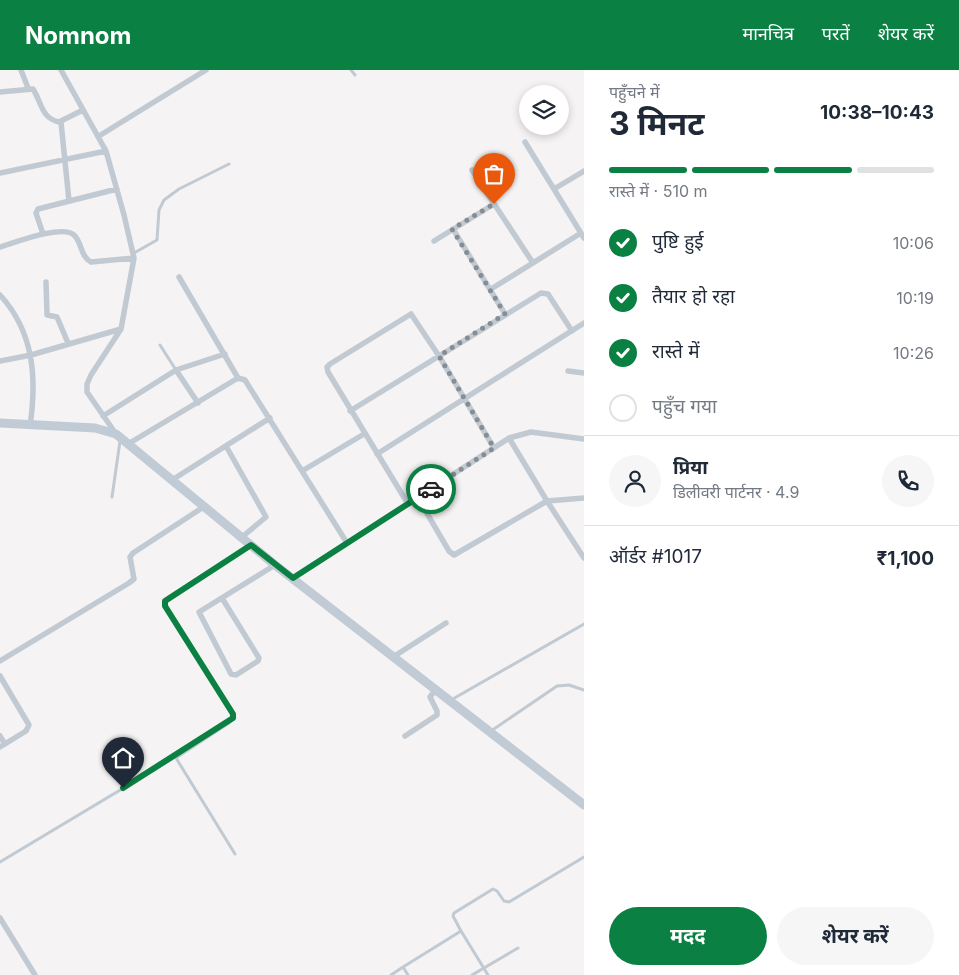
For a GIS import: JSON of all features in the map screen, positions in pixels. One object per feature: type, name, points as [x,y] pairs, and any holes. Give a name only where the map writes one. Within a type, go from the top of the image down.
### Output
[{"type":"street","points":[[21,70],[28,88]]},
{"type":"street","points":[[61,70],[106,151],[133,255],[121,328],[87,384],[88,392],[103,416],[121,438],[275,565],[584,805]]},
{"type":"street","points":[[99,136],[206,70]]},
{"type":"street","points":[[0,92],[28,88],[34,89],[46,116],[61,122]]},
{"type":"street","points":[[61,122],[83,110]]},
{"type":"street","points":[[61,122],[70,201]]},
{"type":"street","points":[[491,289],[583,235],[525,142]]},
{"type":"street","points":[[0,173],[106,151]]},
{"type":"street","points":[[472,170],[533,264]]},
{"type":"street","points":[[554,189],[584,171]]},
{"type":"street","points":[[43,234],[37,210],[117,189]]},
{"type":"street","points":[[434,241],[494,204]]},
{"type":"street","points":[[452,229],[505,314]]},
{"type":"street","points":[[0,247],[43,234],[73,234],[85,257],[91,262],[133,255]]},
{"type":"street","points":[[179,277],[238,378],[245,380],[347,543]]},
{"type":"street","points":[[46,282],[47,313],[49,316],[57,317],[68,344]]},
{"type":"street","points":[[350,411],[505,314],[545,292],[572,331]]},
{"type":"street","points":[[0,295],[16,315],[26,336],[31,355],[35,383],[30,426]]},
{"type":"street","points":[[408,504],[328,372],[327,367],[330,364],[411,314],[439,356],[494,448]]},
{"type":"street","points":[[377,454],[584,323]]},
{"type":"street","points":[[0,361],[31,355],[121,328]]},
{"type":"street","points":[[103,416],[176,370],[225,354]]},
{"type":"street","points":[[176,370],[198,403]]},
{"type":"street","points":[[568,371],[584,373]]},
{"type":"street","points":[[0,423],[95,428],[121,438],[198,403],[238,378]]},
{"type":"street","points":[[172,480],[270,418]]},
{"type":"street","points":[[293,578],[510,438],[531,432],[584,439]]},
{"type":"street","points":[[302,471],[364,434]]},
{"type":"street","points":[[510,438],[547,501],[584,558]]},
{"type":"street","points":[[226,446],[266,517],[242,537]]},
{"type":"street","points":[[418,498],[454,555],[547,501],[584,498]]},
{"type":"street","points":[[0,661],[129,584],[134,579],[130,557],[133,553],[204,506]]},
{"type":"street","points":[[222,598],[259,658],[236,675],[231,674],[199,613],[222,598],[275,565]]},
{"type":"street","points":[[393,657],[446,623]]},
{"type":"street","points":[[0,676],[29,725],[26,731],[2,746],[0,736]]},
{"type":"street","points":[[405,736],[436,716],[437,711],[430,697],[436,689]]},
{"type":"street","points":[[0,918],[35,975]]},
{"type":"lane","points":[[351,70],[355,75]]},
{"type":"lane","points":[[133,255],[157,240],[158,210],[168,195],[229,164]]},
{"type":"lane","points":[[160,345],[176,370]]},
{"type":"lane","points":[[112,497],[120,456],[121,438]]},
{"type":"lane","points":[[0,862],[229,723],[233,716],[164,603],[251,545]]},
{"type":"lane","points":[[450,700],[584,624]]},
{"type":"lane","points":[[490,731],[557,686],[569,685],[584,690]]},
{"type":"lane","points":[[177,756],[178,762],[235,854]]},
{"type":"lane","points":[[488,975],[461,931],[453,914],[491,890],[496,890],[502,900],[509,902],[584,857]]},
{"type":"lane","points":[[391,975],[461,931]]},
{"type":"lane","points":[[472,975],[518,948]]},
{"type":"lane","points":[[404,967],[408,975]]},
{"type":"way so far","points":[[431,489],[494,448],[439,356],[505,314],[452,229],[494,204]]},
{"type":"route","points":[[123,788],[229,723],[233,718],[233,714],[165,606],[165,601],[251,545],[293,578],[431,489]]}]
